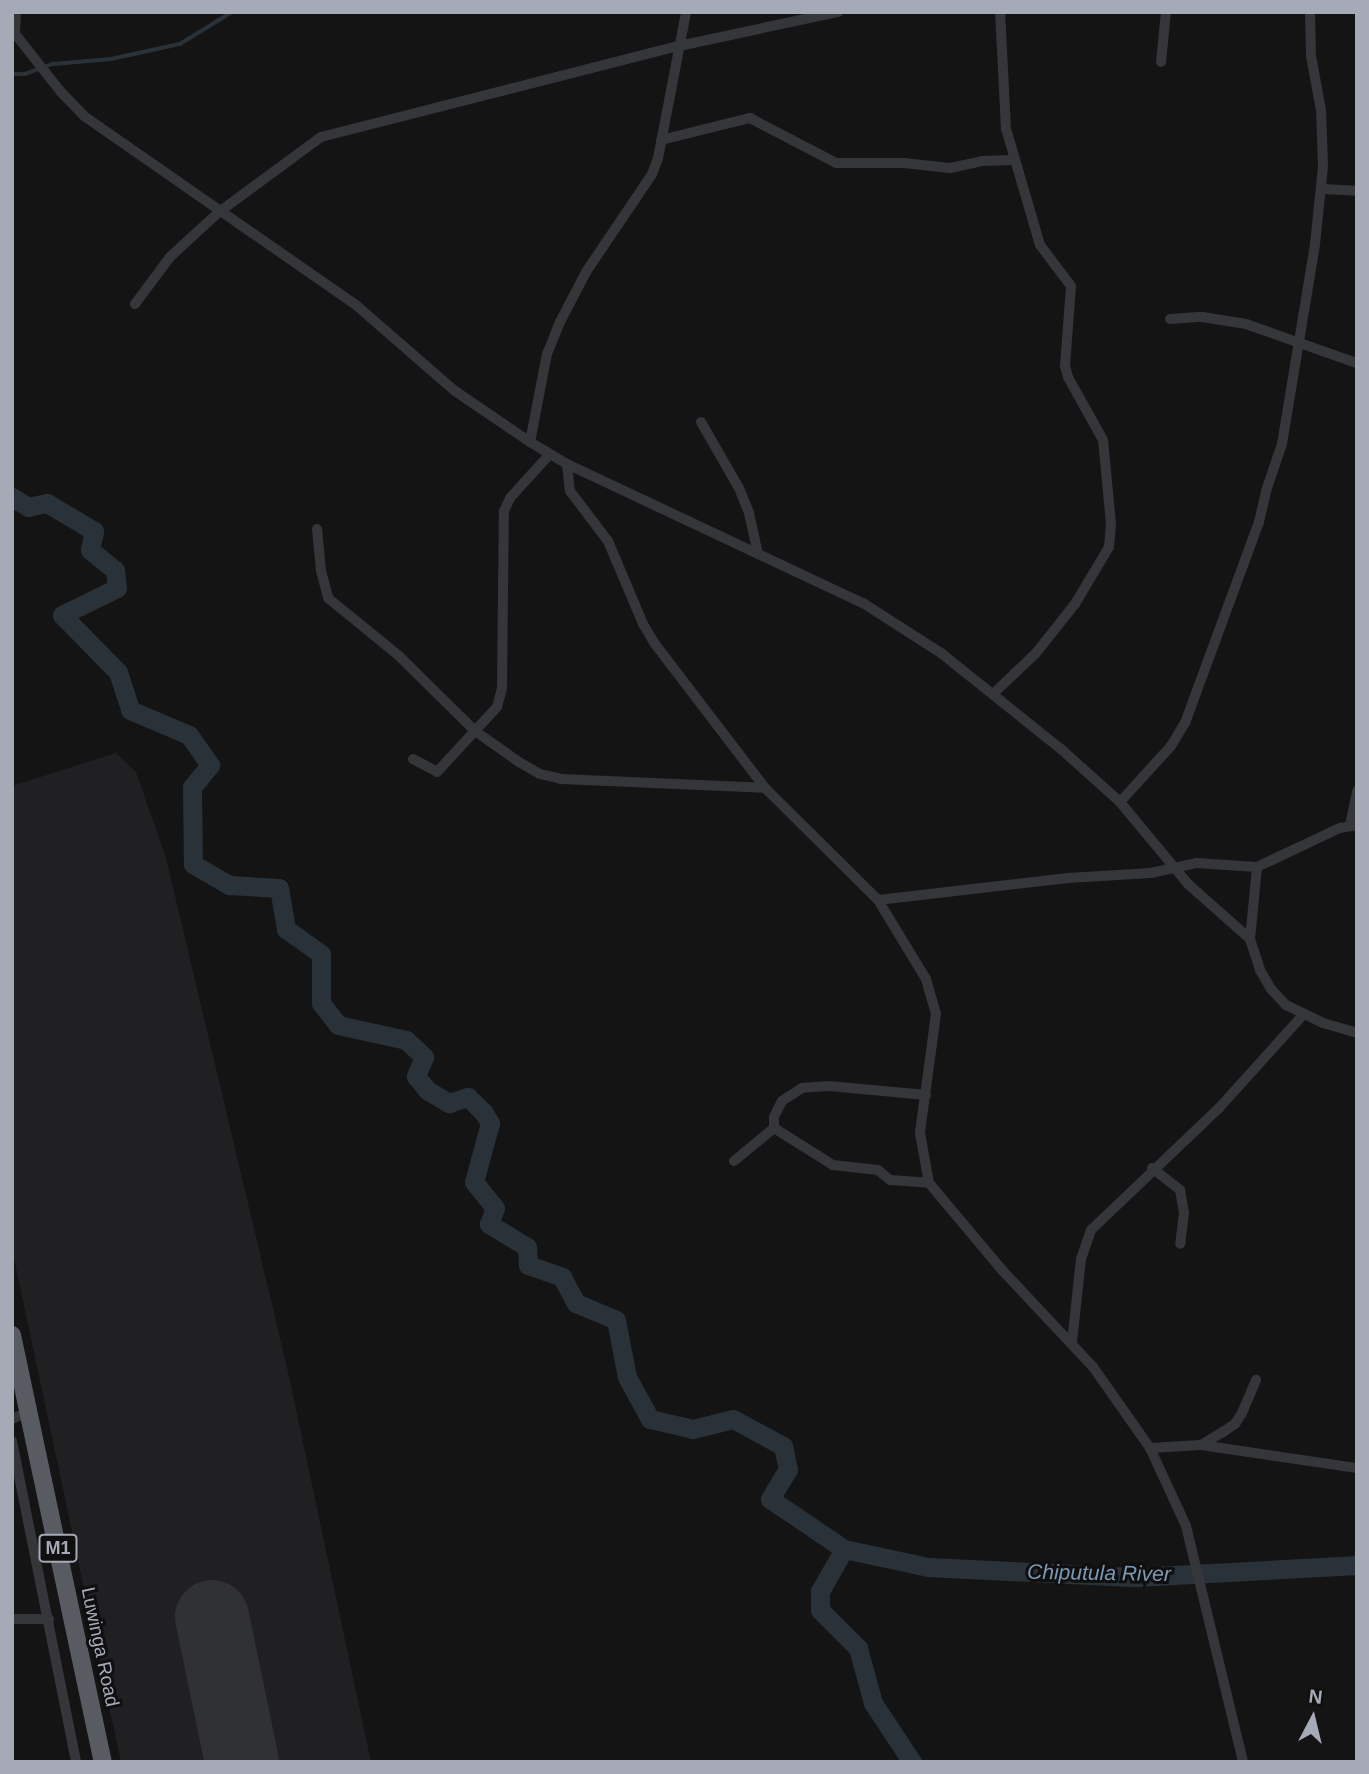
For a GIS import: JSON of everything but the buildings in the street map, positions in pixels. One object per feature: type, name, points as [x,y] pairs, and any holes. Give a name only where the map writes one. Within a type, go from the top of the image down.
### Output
[{"type":"highway","name":"Luwinga Road","points":[[12,1335],[103,1762]]},
{"type":"street","points":[[16,12],[14,31],[61,92],[84,116],[356,305],[455,391],[549,455],[814,579],[896,622],[993,694],[1120,802],[1150,834],[1175,869],[1218,913],[1250,939]]},
{"type":"street","points":[[530,442],[547,354],[560,321],[586,272],[652,174],[686,12]]},
{"type":"street","points":[[135,304],[170,257],[219,212],[313,142],[334,132],[434,111],[679,46],[838,12]]},
{"type":"street","points":[[993,694],[1037,653],[1061,624],[1109,547],[1111,524],[1103,440],[1065,366],[1071,286],[1040,245],[1006,129],[1000,12]]},
{"type":"street","points":[[1161,62],[1166,12]]},
{"type":"street","points":[[1120,802],[1171,746],[1185,723],[1256,532],[1282,444],[1322,189],[1323,139],[1311,56],[1310,12]]},
{"type":"street","points":[[661,141],[750,118],[836,163],[904,163],[950,168],[982,161],[1013,160]]},
{"type":"street","points":[[1322,189],[1357,191]]},
{"type":"street","points":[[1170,319],[1202,317],[1246,324],[1357,363]]},
{"type":"street","points":[[701,422],[744,500],[758,554]]},
{"type":"street","points":[[413,759],[437,772],[497,707],[501,698],[504,510],[510,498],[531,478],[549,455]]},
{"type":"street","points":[[567,464],[570,491],[608,541],[643,624],[765,788],[878,900],[933,995],[936,1014],[920,1133],[929,1183],[1003,1270],[1072,1342],[1111,1389],[1150,1447],[1186,1526],[1243,1762]]},
{"type":"street","points":[[317,529],[321,571],[328,598],[399,656],[475,731],[519,762],[540,774],[561,779],[765,788]]},
{"type":"street","points":[[878,900],[1175,869],[1196,863],[1257,867],[1353,825],[1357,791]]},
{"type":"street","points":[[1257,867],[1250,939],[1260,970],[1271,989],[1286,1005],[1357,1033]]},
{"type":"street","points":[[1072,1342],[1082,1259],[1091,1230],[1152,1168],[1220,1108],[1304,1014]]},
{"type":"street","points":[[774,1128],[774,1117],[782,1101],[802,1088],[829,1086],[926,1095]]},
{"type":"street","points":[[734,1161],[774,1128]]},
{"type":"street","points":[[774,1128],[832,1165],[878,1170],[890,1180],[929,1183]]},
{"type":"street","points":[[1152,1168],[1180,1191],[1184,1213],[1180,1244]]},
{"type":"street","points":[[1202,1445],[1235,1424],[1256,1380]]},
{"type":"street","points":[[12,1419],[29,1411]]},
{"type":"street","points":[[12,1441],[76,1762]]},
{"type":"street","points":[[1150,1447],[1202,1445],[1357,1468]]},
{"type":"street","points":[[12,1619],[49,1619]]},
{"type":"shaded area","points":[[116,753],[136,772],[166,858],[288,1372],[371,1762],[121,1762],[12,1249],[12,786]]},
{"type":"waterway","points":[[12,74],[25,74],[53,64],[111,59],[180,44],[232,12]]},
{"type":"waterway","points":[[12,497],[28,507],[47,503],[94,531],[90,550],[115,570],[117,588],[62,615],[118,672],[130,710],[189,735],[210,765],[192,787],[193,864],[229,885],[279,888],[286,929],[321,954],[321,1003],[338,1025],[406,1040],[424,1057],[416,1076],[427,1090],[449,1103],[468,1097],[484,1113],[490,1123],[474,1182],[495,1208],[489,1224],[527,1247],[528,1265],[562,1277],[576,1303],[616,1320],[627,1377],[650,1419],[693,1429],[733,1419],[783,1446],[788,1469],[770,1499],[844,1549],[820,1591],[820,1610],[858,1648],[873,1703],[912,1762]]},
{"type":"waterway","name":"Chiputula River","points":[[844,1549],[928,1567],[1136,1577],[1357,1565]]},
{"type":"runway","points":[[212,1617],[242,1762]]}]
